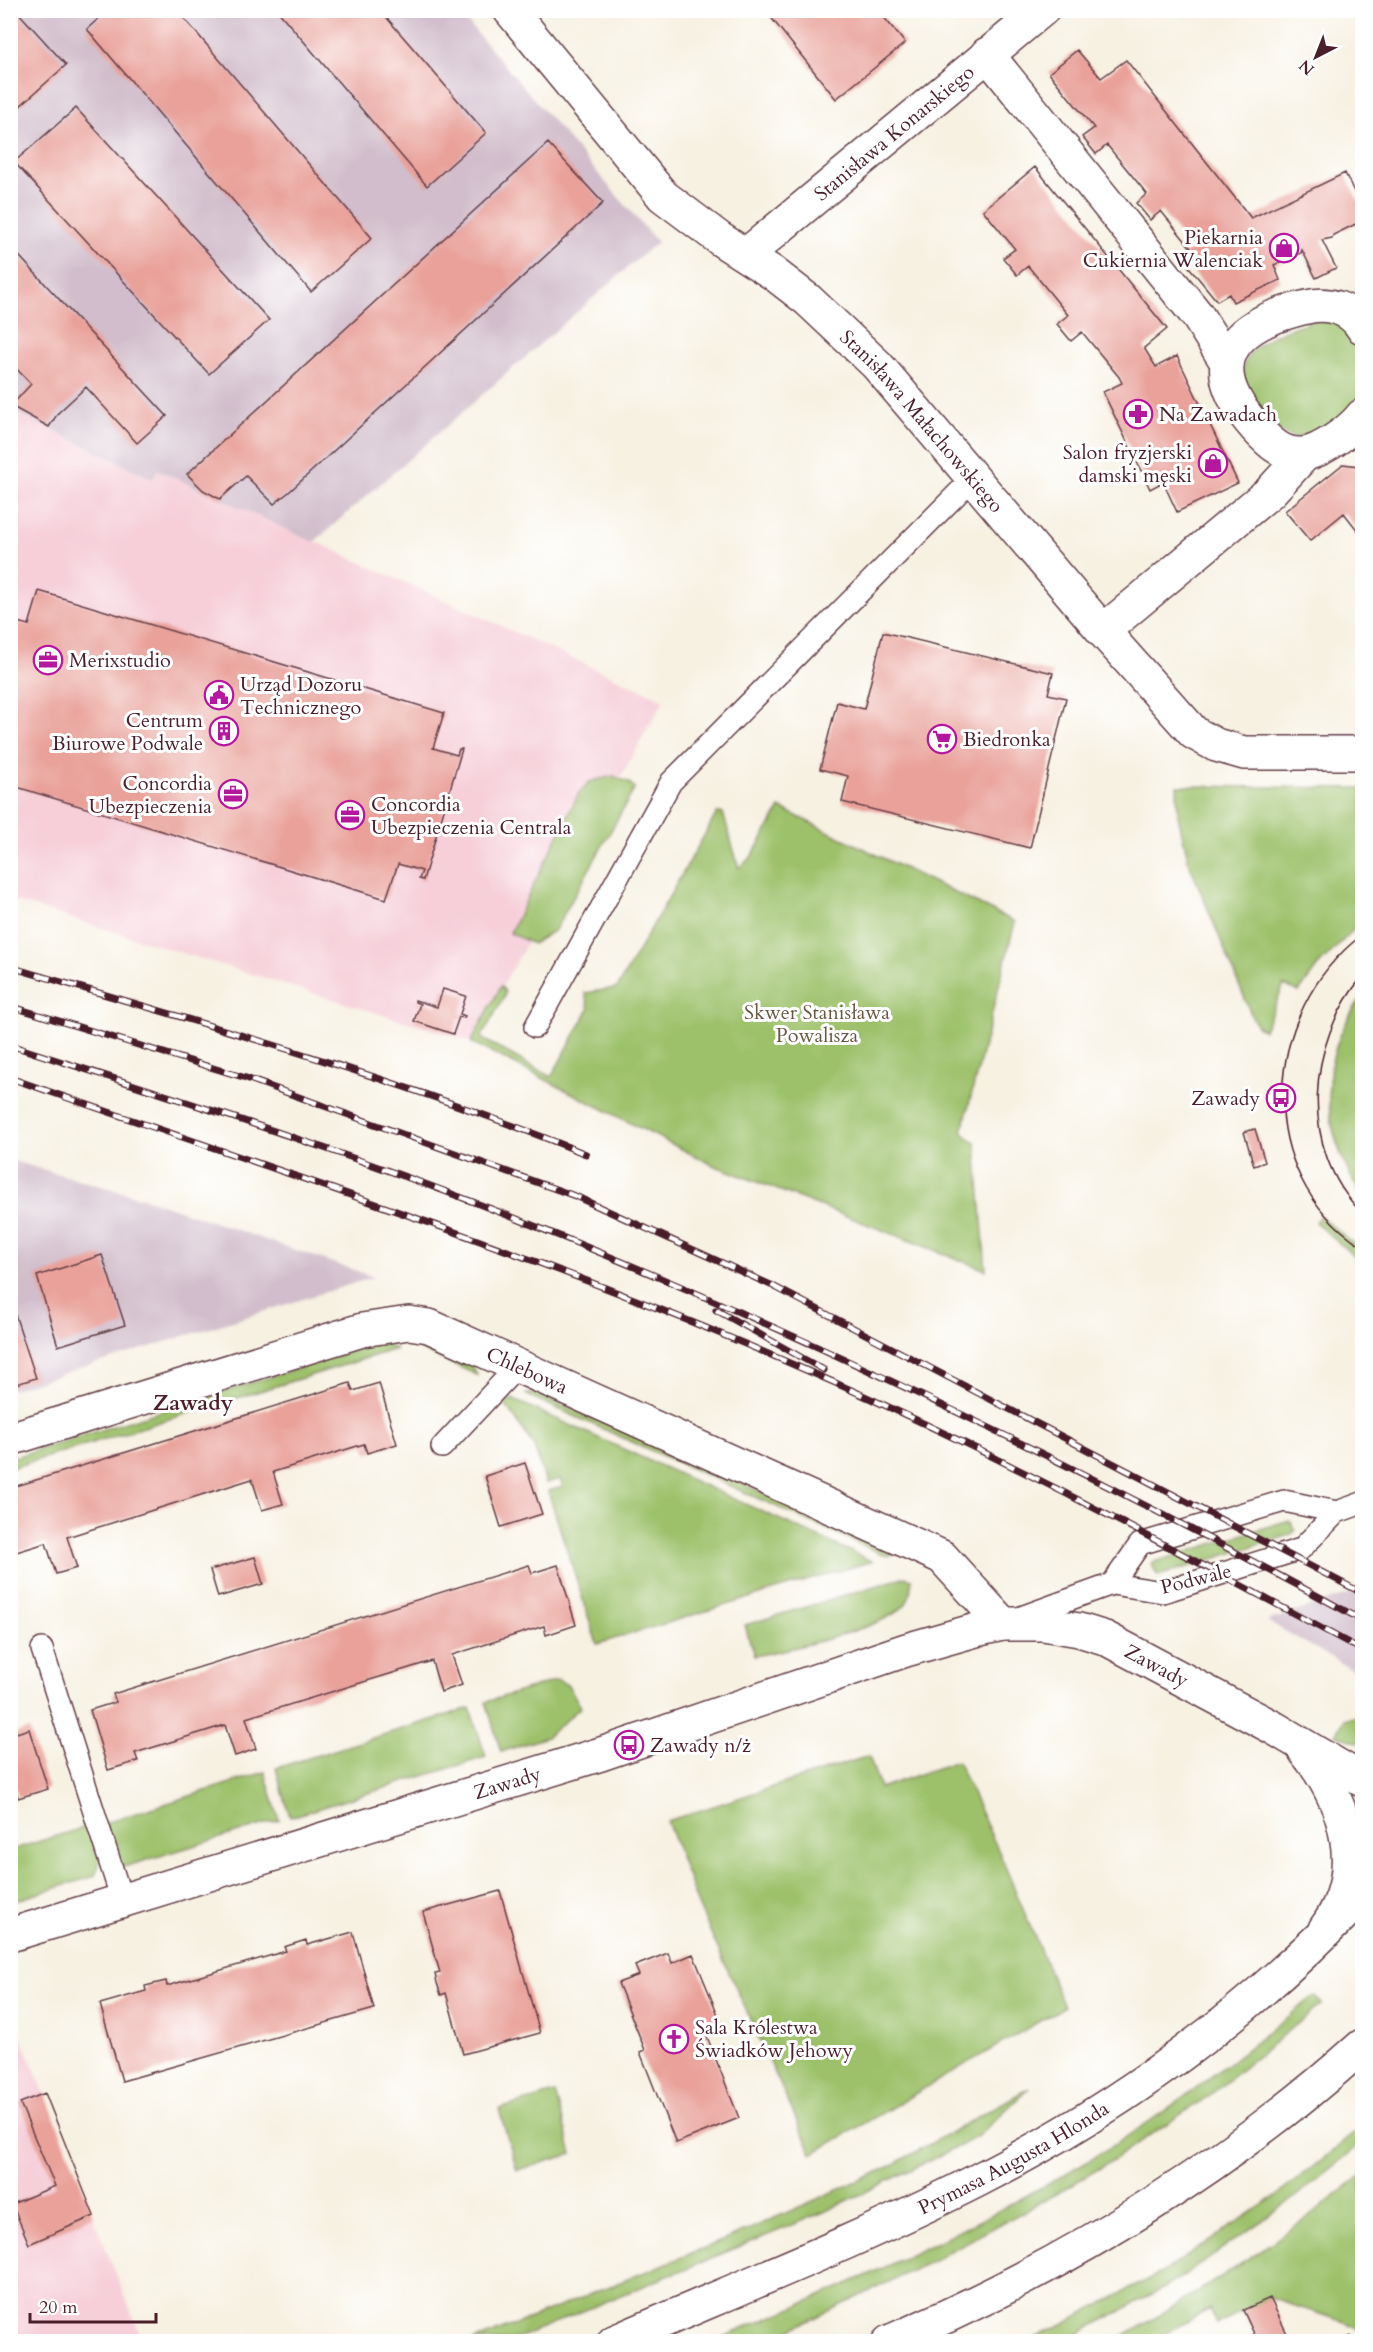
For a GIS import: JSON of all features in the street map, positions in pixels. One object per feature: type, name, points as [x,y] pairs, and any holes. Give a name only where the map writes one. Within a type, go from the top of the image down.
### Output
[{"type":"street","name":"Stanisława Małachowskiego","points":[[510,10],[663,196],[808,300],[877,365],[1103,631],[1194,733],[1216,745],[1244,753],[1362,753]]},
{"type":"street","name":"Stanisława Konarskiego","points":[[746,255],[1042,10]]},
{"type":"street","points":[[987,54],[1197,315],[1226,361]]},
{"type":"street","points":[[1304,454],[1284,453],[1265,438],[1244,415],[1227,386],[1226,361],[1236,341],[1251,328],[1299,309],[1321,304],[1342,309],[1362,327]]},
{"type":"street","points":[[1103,631],[1270,492],[1304,454],[1343,434],[1362,416]]},
{"type":"street","name":"Chlebowa","points":[[10,1439],[362,1330],[409,1323],[429,1326],[516,1368],[942,1557],[1003,1624]]},
{"type":"street","name":"Zawady","points":[[10,1935],[601,1754],[906,1650],[1003,1624],[1043,1624],[1105,1638],[1299,1742],[1362,1780]]},
{"type":"street","name":"Zawady","points":[[1299,1742],[1324,1775],[1338,1801],[1347,1846],[1341,1901],[1330,1922],[1311,1947]]},
{"type":"street","name":"Prymasa Augusta Hlonda","points":[[614,2342],[953,2192],[1031,2151],[1095,2113],[1166,2066],[1267,1987],[1311,1947],[1362,1895]]},
{"type":"street","points":[[889,2342],[1031,2274],[1153,2205],[1256,2134],[1362,2046]]},
{"type":"lane","points":[[536,1027],[671,782],[973,478]]},
{"type":"lane","points":[[442,1447],[516,1368]]},
{"type":"lane","points":[[1112,1584],[1140,1544],[1284,1501],[1336,1512]]},
{"type":"lane","name":"Podwale","points":[[1112,1584],[1163,1592],[1301,1549],[1336,1512],[1362,1503]]},
{"type":"lane","name":"Zawady","points":[[1003,1624],[1112,1584]]},
{"type":"lane","points":[[42,1649],[122,1900]]},
{"type":"shaded area","points":[[10,11],[458,11],[657,242],[314,542],[158,470],[153,479],[11,410]]},
{"type":"shaded area","points":[[10,410],[153,479],[158,470],[664,700],[471,1042],[11,900]]},
{"type":"shaded area","points":[[10,1160],[150,1200],[374,1277],[11,1390]]},
{"type":"shaded area","points":[[1362,1590],[1362,1675],[1267,1621],[1328,1601]]},
{"type":"shaded area","points":[[10,2013],[28,2053],[143,2341],[11,2341]]},
{"type":"green space","points":[[1316,320],[1338,324],[1346,329],[1357,342],[1360,351],[1362,391],[1354,406],[1323,434],[1313,438],[1298,438],[1276,428],[1249,393],[1243,378],[1244,366],[1249,355],[1268,338]]},
{"type":"green space","points":[[613,776],[628,782],[635,788],[555,930],[533,944],[510,933],[579,793],[589,782]]},
{"type":"green space","points":[[1177,786],[1362,788],[1362,921],[1317,967],[1299,992],[1284,985],[1264,1030],[1258,1027],[1253,1019],[1189,863],[1178,816]]},
{"type":"green space","name":"Skwer Stanisława Powalisza","points":[[780,808],[1015,922],[962,1132],[976,1144],[986,1270],[713,1165],[471,1042],[501,986],[505,992],[504,997],[481,1038],[551,1077],[589,1009],[585,993],[617,988],[717,813],[723,813],[739,868],[752,856]]},
{"type":"green space","points":[[1362,997],[1362,1196],[1348,1171],[1338,1146],[1329,1096],[1336,1046]]},
{"type":"green space","points":[[1320,1216],[1362,1251],[1362,1263],[1315,1222]]},
{"type":"green space","points":[[397,1339],[419,1341],[471,1363],[477,1375]]},
{"type":"green space","points":[[382,1342],[396,1349],[11,1468],[11,1458]]},
{"type":"green space","points":[[537,1393],[898,1553],[887,1556],[525,1394]]},
{"type":"green space","points":[[512,1399],[872,1561],[597,1644],[548,1491],[563,1487],[560,1479],[546,1483],[533,1444],[504,1403]]},
{"type":"green space","points":[[1286,1521],[1291,1522],[1295,1531],[1290,1535],[1158,1576],[1151,1563]]},
{"type":"green space","points":[[905,1577],[912,1579],[907,1602],[897,1612],[881,1621],[789,1649],[754,1656],[745,1625]]},
{"type":"green space","points":[[557,1680],[568,1685],[581,1707],[546,1737],[501,1752],[486,1702]]},
{"type":"green space","points":[[470,1708],[486,1757],[290,1817],[276,1768]]},
{"type":"green space","points":[[1362,1714],[1362,1744],[1336,1735],[1344,1720]]},
{"type":"green space","points":[[869,1756],[880,1788],[957,1761],[1000,1854],[1064,2007],[812,2154],[698,1905],[667,1821]]},
{"type":"green space","points":[[265,1772],[279,1820],[124,1867],[120,1864],[105,1823]]},
{"type":"green space","points":[[89,1826],[101,1859],[95,1876],[11,1902],[11,1850]]},
{"type":"green space","points":[[1314,1996],[1322,2004],[1210,2095],[1102,2167],[1045,2200],[930,2262],[767,2341],[713,2341],[859,2279],[1048,2184],[1151,2120]]},
{"type":"green space","points":[[1029,2088],[978,2136],[824,2212],[510,2341],[474,2341],[734,2236],[889,2167]]},
{"type":"green space","points":[[555,2093],[572,2154],[517,2170],[499,2109]]},
{"type":"green space","points":[[1362,2127],[1362,2143],[1289,2202],[1171,2284],[1064,2341],[1029,2341],[1163,2272],[1280,2193]]},
{"type":"green space","points":[[1362,2175],[1362,2331],[1346,2322],[1270,2298],[1217,2324],[1210,2309],[1151,2341],[1112,2342],[1241,2264]]},
{"type":"building","points":[[16,10],[66,65],[10,115],[10,12]]},
{"type":"building","points":[[108,10],[177,10],[372,238],[311,292],[87,29]]},
{"type":"building","points":[[277,10],[380,10],[486,133],[427,186]]},
{"type":"building","points":[[765,10],[878,10],[905,43],[836,99]]},
{"type":"building","points":[[1077,50],[1101,78],[1126,60],[1251,218],[1345,173],[1358,200],[1362,198],[1362,221],[1333,235],[1332,238],[1322,240],[1336,268],[1316,278],[1302,250],[1301,253],[1274,265],[1280,280],[1233,302],[1229,294],[1217,301],[1181,257],[1191,248],[1161,211],[1150,220],[1136,203],[1147,194],[1107,145],[1096,154],[1082,137],[1094,128],[1049,73]]},
{"type":"building","points":[[76,108],[269,320],[209,374],[14,162]]},
{"type":"building","points":[[548,143],[603,203],[289,492],[274,504],[246,476],[220,499],[203,490],[187,474]]},
{"type":"building","points":[[1035,167],[1167,329],[1144,348],[1156,367],[1177,356],[1238,483],[1177,512],[1163,482],[1150,489],[1103,392],[1122,383],[1119,377],[1082,332],[1071,341],[1057,324],[1068,315],[1028,266],[1017,275],[1003,258],[1015,249],[983,210]]},
{"type":"building","points":[[10,246],[167,416],[137,443],[86,387],[58,413],[49,427],[11,406],[31,384],[10,362]]},
{"type":"building","points":[[1343,464],[1359,466],[1362,470],[1362,536],[1344,513],[1310,541],[1285,511]]},
{"type":"building","name":"Centrum Biurowe Podwale","points":[[39,591],[444,713],[433,748],[457,755],[459,749],[462,749],[423,880],[419,879],[422,871],[398,864],[386,899],[10,785],[10,620],[29,625]]},
{"type":"building","name":"Biedronka","points":[[883,632],[1053,673],[1048,694],[1066,698],[1030,848],[842,802],[848,776],[820,769],[837,702],[864,709]]},
{"type":"building","points":[[443,989],[466,996],[460,1014],[465,1016],[464,1018],[459,1017],[453,1034],[414,1021],[420,1004],[415,1000],[437,1007]]},
{"type":"building","points":[[1255,1129],[1265,1162],[1254,1166],[1244,1132]]},
{"type":"building","points":[[102,1255],[125,1325],[58,1346],[37,1276]]},
{"type":"building","points":[[10,1299],[36,1378],[10,1386]]},
{"type":"building","points":[[350,1383],[353,1391],[379,1383],[397,1444],[367,1453],[364,1444],[273,1472],[283,1504],[262,1510],[252,1479],[67,1537],[77,1568],[56,1574],[46,1543],[10,1554],[10,1488]]},
{"type":"building","points":[[525,1463],[542,1514],[501,1527],[485,1476]]},
{"type":"building","points":[[255,1557],[263,1584],[218,1597],[210,1570]]},
{"type":"building","points":[[529,1565],[532,1573],[558,1565],[576,1625],[546,1635],[544,1626],[452,1655],[462,1685],[441,1692],[432,1661],[246,1718],[256,1749],[235,1756],[225,1725],[135,1753],[138,1761],[108,1770],[90,1710],[116,1702],[113,1694]]},
{"type":"building","points":[[29,1729],[48,1789],[18,1798],[16,1790],[10,1791],[10,1735]]},
{"type":"building","points":[[500,1891],[540,2033],[463,2054],[446,1993],[441,1995],[437,1983],[435,1974],[440,1973],[423,1912]]},
{"type":"building","points":[[353,1932],[374,2009],[122,2081],[100,2004],[146,1991],[145,1986],[166,1981],[167,1986],[286,1951],[284,1947],[306,1940],[307,1945]]},
{"type":"building","name":"Sala Królestwa Świadków Jehowy","points":[[668,1953],[672,1963],[693,1954],[721,2022],[704,2029],[739,2118],[676,2143],[640,2052],[645,2050],[618,1983],[639,1975],[635,1966]]},
{"type":"building","points":[[45,2093],[94,2216],[29,2244],[12,2204],[55,2186],[20,2103]]},
{"type":"building","points":[[1270,2298],[1289,2338],[1282,2342],[1258,2342],[1243,2310]]},
{"type":"building","points":[[1351,2336],[1353,2342],[1339,2342]]},
{"type":"tram line","points":[[1362,935],[1329,967],[1304,1006],[1289,1048],[1282,1092],[1286,1136],[1301,1178],[1326,1215],[1362,1246]]},
{"type":"tram line","points":[[1362,977],[1344,1003],[1330,1033],[1321,1064],[1317,1096],[1319,1128],[1327,1158],[1341,1187],[1362,1213]]},
{"type":"railway","points":[[10,967],[373,1076],[515,1126],[586,1154]]},
{"type":"railway","points":[[10,1006],[246,1078],[575,1196],[773,1286],[1362,1593]]},
{"type":"railway","points":[[10,1045],[384,1169],[507,1215],[726,1306],[834,1354],[1047,1456],[1153,1509],[1362,1620]]},
{"type":"railway","points":[[10,1078],[412,1217],[710,1329],[949,1435],[1157,1541],[1362,1650]]},
{"type":"railway","points":[[716,1310],[824,1370]]},
{"type":"place","name":"Piekarnia Cukiernia Walenciak","points":[[1284,248]]},
{"type":"place","name":"Na Zawadach","points":[[1138,414]]},
{"type":"place","name":"Salon fryzjerski damski męski","points":[[1213,463]]},
{"type":"place","name":"Merixstudio","points":[[48,660]]},
{"type":"place","name":"Urząd Dozoru Technicznego","points":[[219,695]]},
{"type":"place","name":"Centrum Biurowe Podwale","points":[[224,731]]},
{"type":"place","name":"Biedronka","points":[[942,739]]},
{"type":"place","name":"Concordia Ubezpieczenia","points":[[233,794]]},
{"type":"place","name":"Concordia Ubezpieczenia Centrala","points":[[350,815]]},
{"type":"place","name":"Zawady","points":[[1281,1098]]},
{"type":"place","name":"Zawady n/ż","points":[[629,1745]]},
{"type":"place","name":"Sala Królestwa Świadków Jehowy","points":[[674,2039]]},
{"type":"district","name":"Zawady","points":[[193,1403]]}]
